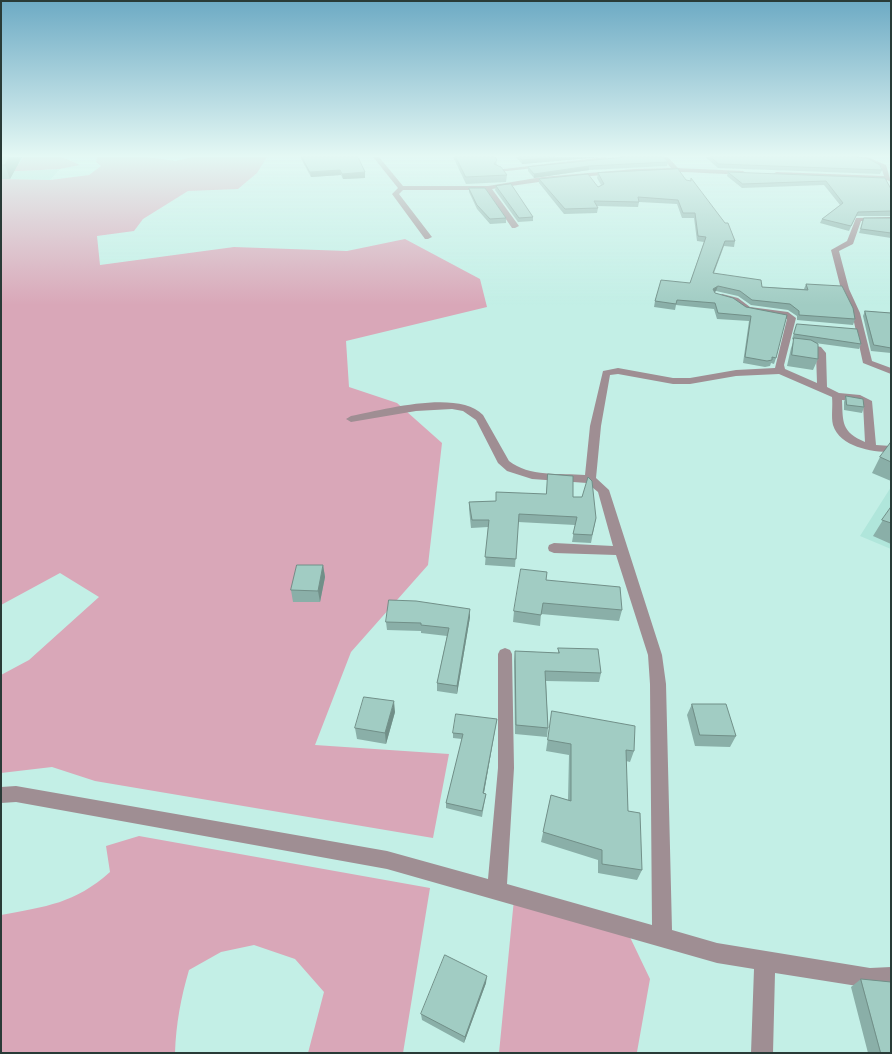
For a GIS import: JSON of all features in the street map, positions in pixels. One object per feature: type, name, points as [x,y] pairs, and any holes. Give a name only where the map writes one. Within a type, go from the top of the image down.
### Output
[{"type":"street","points":[[404,206],[428,237]]},
{"type":"street","points":[[501,206],[515,226]]},
{"type":"street","points":[[891,219],[858,219],[850,242],[835,250],[845,289],[856,313],[868,363],[891,371]]},
{"type":"street","points":[[717,295],[735,300],[748,309],[785,314],[792,318],[795,324],[785,343],[779,365],[782,371]]},
{"type":"street","points":[[850,329],[860,330]]},
{"type":"street","points":[[785,343],[808,346],[818,350],[821,354],[822,388]]},
{"type":"street","points":[[590,479],[591,454],[606,373],[618,371],[673,381],[736,373],[782,371],[837,396],[860,398],[868,403],[871,447]]},
{"type":"street","points":[[837,396],[838,424],[844,434],[852,441],[871,447],[891,449]]},
{"type":"street","points":[[351,418],[443,405],[464,407],[478,416],[504,463],[510,470],[526,474],[590,479],[603,490],[654,655],[658,684],[662,937]]},
{"type":"street","points":[[554,548],[621,551]]},
{"type":"street","points":[[498,891],[506,768],[505,654]]},
{"type":"street","points":[[1,795],[16,794],[387,860],[717,953],[870,978],[891,977]]},
{"type":"street","points":[[762,1053],[765,960]]},
{"type":"shaded area","points":[[1,206],[164,206],[143,219],[134,231],[97,236],[100,265],[234,247],[347,251],[405,239],[480,279],[487,307],[346,341],[349,387],[397,403],[442,443],[428,565],[351,652],[315,745],[449,754],[433,838],[95,781],[52,767],[1,773],[1,675],[29,660],[99,597],[60,573],[1,605]]},
{"type":"shaded area","points":[[891,487],[891,549],[860,536]]},
{"type":"shaded area","points":[[139,836],[430,888],[403,1053],[308,1053],[324,992],[295,959],[254,945],[221,952],[189,970],[179,1011],[175,1053],[1,1053],[1,915],[46,906],[84,891],[110,872],[106,846]]},
{"type":"shaded area","points":[[514,899],[628,933],[650,979],[637,1052],[499,1053]]},
{"type":"building","points":[[478,206],[498,206],[506,218],[490,219]]},
{"type":"building","points":[[511,206],[526,206],[533,217],[519,218]]},
{"type":"building","points":[[563,206],[597,206],[598,208],[565,209]]},
{"type":"building","points":[[680,206],[712,206],[725,223],[728,223],[735,241],[725,241],[713,273],[761,280],[762,287],[808,290],[806,284],[842,286],[853,308],[855,319],[799,315],[799,311],[790,304],[752,300],[740,291],[718,286],[713,289],[715,293],[733,298],[746,307],[787,315],[776,358],[772,357],[772,360],[767,361],[745,357],[751,316],[718,313],[715,303],[677,300],[676,304],[655,301],[661,280],[690,283],[706,237],[698,236],[695,213],[683,213]]},
{"type":"building","points":[[839,206],[891,206],[891,211],[858,212],[851,226],[822,219]]},
{"type":"building","points":[[864,218],[891,218],[891,233],[861,229]]},
{"type":"building","points":[[865,311],[891,313],[891,348],[874,345]]},
{"type":"building","points":[[797,324],[857,329],[861,344],[794,334]]},
{"type":"building","points":[[794,338],[811,340],[818,344],[818,359],[792,355]]},
{"type":"building","points":[[846,396],[863,399],[864,407],[847,405]]},
{"type":"building","points":[[891,442],[891,462],[880,457]]},
{"type":"building","points":[[548,474],[573,476],[573,497],[582,497],[588,477],[592,481],[596,518],[592,535],[573,534],[577,517],[519,514],[516,559],[485,557],[489,520],[472,520],[469,502],[496,501],[496,492],[546,494]]},
{"type":"building","points":[[891,507],[891,523],[882,520]]},
{"type":"building","points":[[297,565],[323,565],[318,591],[291,590]]},
{"type":"building","points":[[521,569],[547,572],[546,580],[620,587],[622,610],[543,603],[541,615],[514,611]]},
{"type":"building","points":[[389,600],[416,601],[470,609],[457,686],[437,683],[449,628],[421,625],[421,623],[386,622]]},
{"type":"building","points":[[558,648],[598,649],[601,673],[545,671],[548,728],[516,725],[515,651],[559,653]]},
{"type":"building","points":[[364,697],[394,701],[385,733],[355,728]]},
{"type":"building","points":[[692,704],[726,704],[736,736],[700,735]]},
{"type":"building","points":[[552,711],[635,726],[634,751],[626,750],[628,811],[640,813],[642,870],[602,864],[602,850],[543,832],[551,795],[571,801],[571,744],[548,740]]},
{"type":"building","points":[[456,714],[497,719],[483,793],[486,794],[482,811],[446,803],[463,734],[453,733]]},
{"type":"building","points":[[445,955],[487,976],[465,1037],[421,1014]]},
{"type":"building","points":[[861,979],[891,982],[891,1053],[881,1053]]}]
